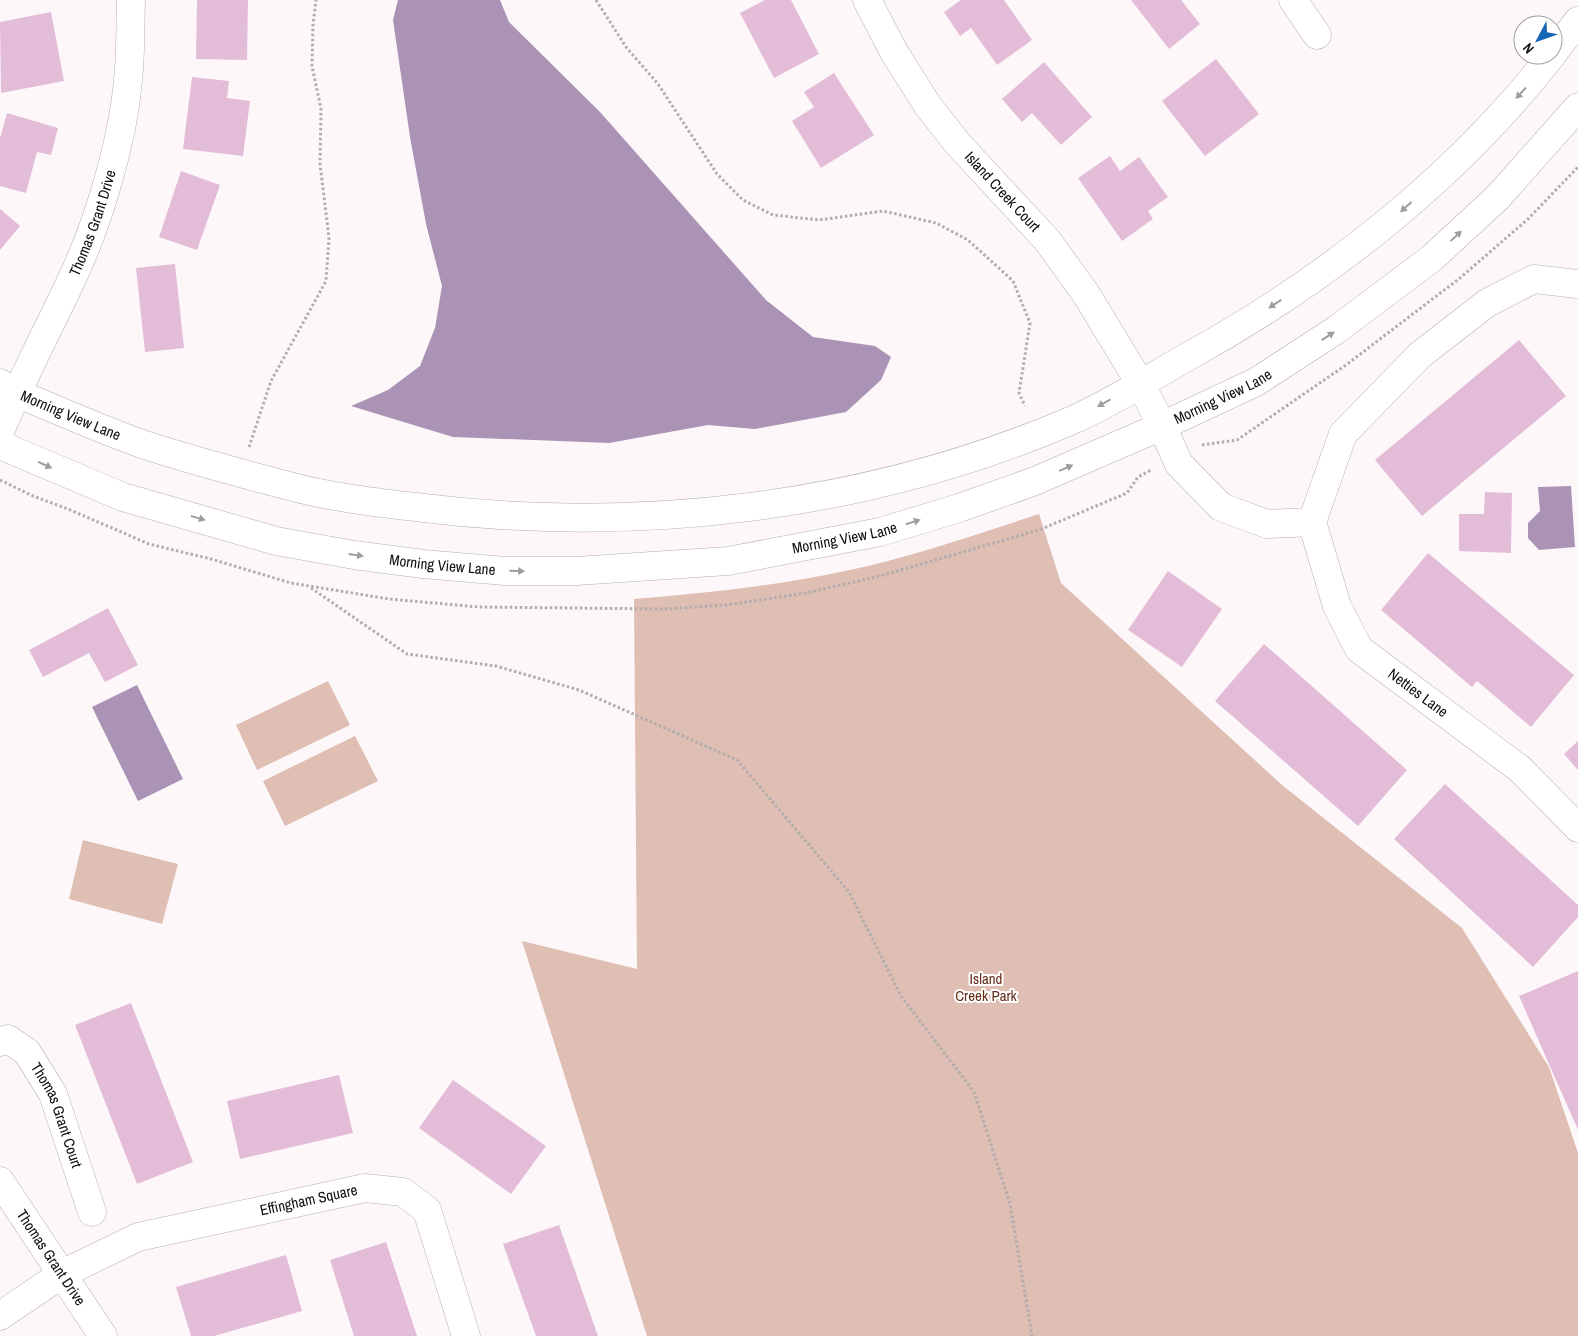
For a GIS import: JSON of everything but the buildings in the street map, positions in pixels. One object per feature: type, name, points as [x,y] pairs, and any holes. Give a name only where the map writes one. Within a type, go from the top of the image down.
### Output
[{"type":"street","name":"Thomas Grant Drive","points":[[0,432],[8,388],[77,269],[107,185],[121,129],[128,80],[131,0]]},
{"type":"street","name":"Island Creek Court","points":[[867,0],[894,52],[928,106],[958,144],[1048,240],[1086,294],[1140,383],[1162,426]]},
{"type":"street","points":[[1293,0],[1317,34]]},
{"type":"street","name":"Morning View Lane","points":[[1563,40],[1578,21]]},
{"type":"street","name":"Morning View Lane","points":[[8,388],[141,444],[293,487],[371,502],[522,517],[593,518],[745,508],[824,495],[897,479],[977,455],[1053,428],[1080,416],[1225,336],[1305,284],[1401,212],[1467,151],[1543,65]]},
{"type":"street","name":"Morning View Lane","points":[[0,445],[123,497],[276,540],[354,555],[423,564],[505,571],[576,571],[728,561],[880,532],[960,508],[1035,481],[1162,426],[1256,382],[1336,330],[1432,258],[1498,197],[1578,107]]},
{"type":"street","points":[[1162,426],[1179,464],[1221,507],[1267,524],[1312,522],[1343,434],[1420,355],[1487,303],[1534,279],[1578,284]]},
{"type":"street","name":"Netties Lane","points":[[1312,522],[1337,606],[1359,649],[1520,769],[1578,828]]},
{"type":"street","name":"Thomas Grant Court","points":[[0,1042],[8,1039],[27,1052],[53,1094],[92,1212]]},
{"type":"street","name":"Thomas Grant Drive","points":[[0,1181],[103,1336]]},
{"type":"street","name":"Effingham Square","points":[[0,1316],[62,1274],[138,1237],[366,1188],[403,1192],[427,1210],[466,1336]]},
{"type":"path","points":[[249,448],[271,381],[326,280],[329,238],[320,164],[321,109],[312,66],[316,0]]},
{"type":"path","points":[[596,0],[626,47],[658,84],[717,174],[743,200],[773,215],[819,220],[883,211],[936,223],[968,240],[1013,282],[1030,323],[1019,393],[1025,406]]},
{"type":"path","points":[[309,586],[407,654],[496,666],[578,690],[737,760],[849,892],[901,996],[974,1092],[1010,1204],[1032,1336]]},
{"type":"green space","name":"Island Creek Park","points":[[1039,514],[1061,583],[1282,785],[1462,928],[1549,1067],[1578,1153],[1578,1336],[647,1336],[522,941],[637,969],[634,599],[740,588],[845,571],[967,538]]},
{"type":"green space","points":[[328,681],[350,725],[257,770],[236,725]]},
{"type":"green space","points":[[355,736],[378,781],[285,826],[263,781]]},
{"type":"green space","points":[[83,840],[178,864],[162,924],[69,899]]},
{"type":"shaded area","points":[[398,0],[500,0],[509,22],[600,112],[766,300],[813,337],[875,346],[891,357],[881,380],[846,412],[755,429],[708,425],[609,443],[453,437],[351,406],[388,390],[420,366],[435,328],[442,286],[426,224],[410,137],[393,20]]},
{"type":"shaded area","points":[[1571,486],[1575,547],[1539,550],[1528,538],[1528,523],[1540,511],[1538,487]]},
{"type":"shaded area","points":[[137,685],[183,779],[138,801],[92,707]]}]
